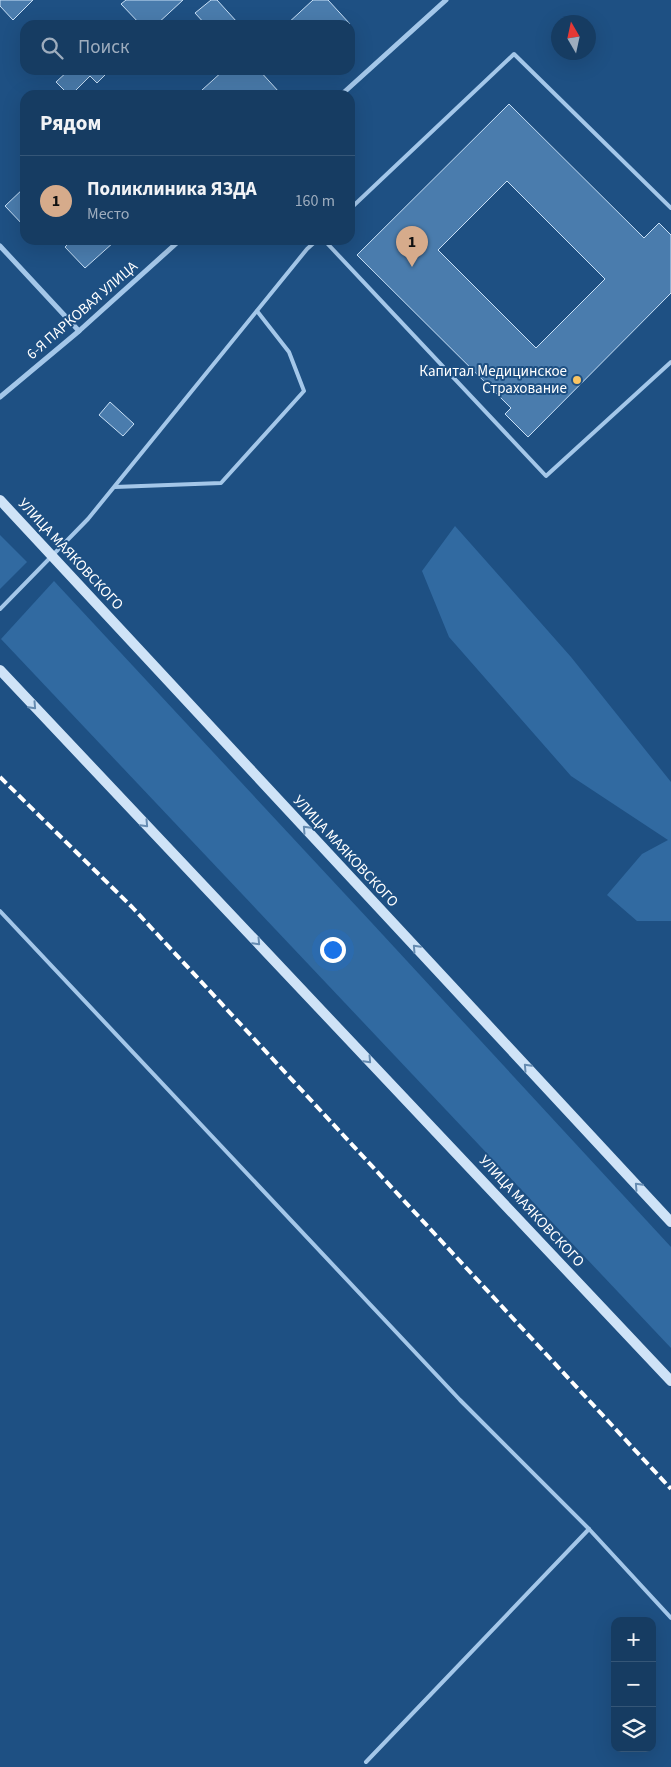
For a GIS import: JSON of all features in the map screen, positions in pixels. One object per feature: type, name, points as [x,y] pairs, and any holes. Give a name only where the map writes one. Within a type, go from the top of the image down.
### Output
[{"type":"main road","name":"УЛИЦА МАЯКОВСКОГО","points":[[0,500],[671,1222]]},
{"type":"main road","name":"УЛИЦА МАЯКОВСКОГО","points":[[0,670],[671,1380]]},
{"type":"street","points":[[346,90],[446,0]]},
{"type":"street","name":"6-Я ПАРКОВАЯ УЛИЦА","points":[[0,397],[79,331],[174,245]]},
{"type":"street","points":[[0,246],[79,331]]},
{"type":"lane","points":[[355,204],[514,54],[671,208]]},
{"type":"lane","points":[[0,608],[88,519],[311,245]]},
{"type":"lane","points":[[329,245],[546,476],[671,362]]},
{"type":"lane","points":[[115,487],[221,483],[304,391],[289,352],[257,310]]},
{"type":"lane","points":[[0,911],[460,1400],[589,1530],[671,1618]]},
{"type":"lane","points":[[366,1762],[589,1530]]},
{"type":"shaded area","points":[[455,526],[571,657],[671,782],[671,921],[637,921],[607,895],[642,854],[668,840],[571,776],[449,637],[422,571]]},
{"type":"shaded area","points":[[0,535],[27,562],[0,589]]},
{"type":"shaded area","points":[[54,581],[671,1247],[671,1348],[1,639]]},
{"type":"building","points":[[0,0],[33,0],[13,20],[0,6]]},
{"type":"building","points":[[126,0],[183,0],[161,20],[136,20],[121,4]]},
{"type":"building","points":[[211,0],[217,0],[235,20],[201,20],[195,13]]},
{"type":"building","points":[[313,0],[328,0],[346,20],[291,20]]},
{"type":"building","points":[[64,75],[105,75],[97,83],[90,76],[76,90],[64,90],[56,82]]},
{"type":"building","points":[[218,75],[264,75],[277,90],[202,90]]},
{"type":"building","points":[[509,104],[644,238],[659,223],[671,235],[671,293],[528,437],[505,414],[511,408],[357,255]],"holes":[[[507,181],[605,279],[536,348],[438,250]]]},
{"type":"building","points":[[20,192],[20,222],[5,206]]},
{"type":"building","points":[[67,245],[111,245],[85,268],[65,247]]},
{"type":"building","points":[[110,402],[134,424],[123,436],[99,415]]},
{"type":"railway","points":[[0,777],[132,907],[671,1489]]},
{"type":"place","name":"Поликлиника ЯЗДА","points":[[412,267]]},
{"type":"place","name":"Капитал Медицинское Страхование","points":[[577,380]]}]
